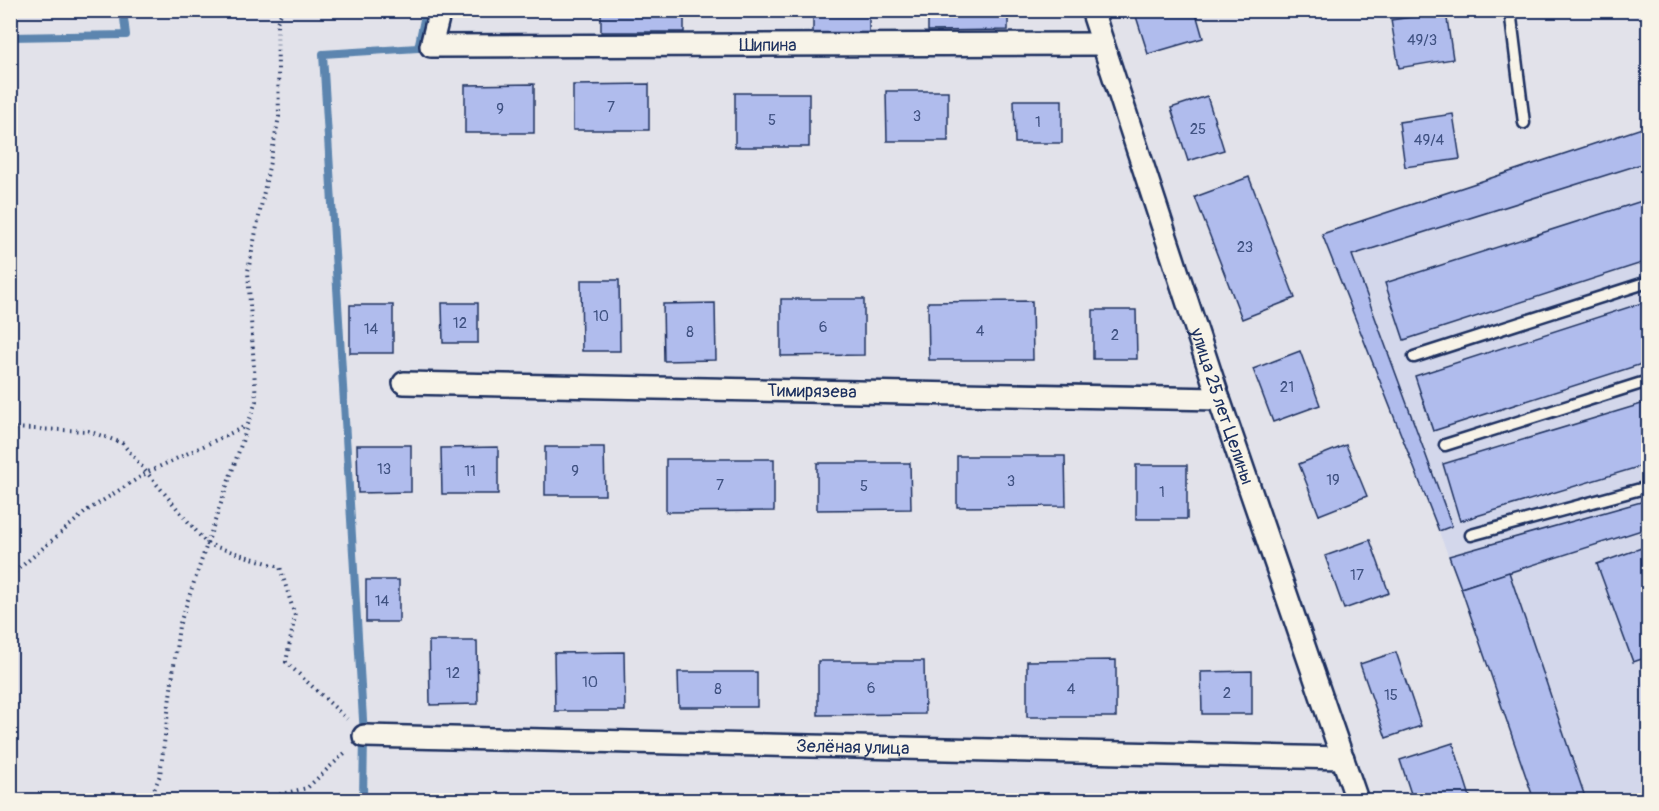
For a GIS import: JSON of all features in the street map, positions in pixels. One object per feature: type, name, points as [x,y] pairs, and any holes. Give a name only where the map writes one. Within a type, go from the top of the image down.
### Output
[{"type":"street","name":"Шипина","points":[[440,10],[431,46],[1103,44]]},
{"type":"street","name":"улица 25 лет Целины","points":[[1092,10],[1219,399],[1357,801]]},
{"type":"street","name":"Тимирязева","points":[[404,383],[1219,399]]},
{"type":"street","name":"Зелёная улица","points":[[364,736],[1343,758]]},
{"type":"lane","points":[[1510,10],[1524,123]]},
{"type":"lane","points":[[1414,357],[1648,282]]},
{"type":"lane","points":[[1445,445],[1648,381]]},
{"type":"lane","points":[[1471,535],[1648,487]]},
{"type":"path","points":[[150,801],[160,776],[179,626],[256,401],[248,271],[279,117],[277,22],[283,10]]},
{"type":"path","points":[[10,576],[88,510],[148,472],[247,426]]},
{"type":"path","points":[[10,428],[88,430],[122,443],[207,544],[280,567],[295,616],[286,662],[364,736],[307,788],[256,801]]},
{"type":"shaded area","points":[[1648,126],[1648,800],[1537,800],[1461,588],[1322,234]]},
{"type":"building","points":[[601,10],[684,10],[684,32],[601,32]]},
{"type":"building","points":[[813,10],[869,10],[869,39],[813,39]]},
{"type":"building","points":[[928,10],[1008,10],[1008,30],[928,31]]},
{"type":"building","points":[[1134,10],[1195,10],[1203,38],[1148,54]]},
{"type":"building","points":[[1446,12],[1453,59],[1399,68],[1391,20]]},
{"type":"building","points":[[534,84],[534,133],[465,133],[465,85]]},
{"type":"building","points":[[649,84],[649,130],[573,130],[573,85]]},
{"type":"building","points":[[886,91],[948,91],[948,141],[887,141]]},
{"type":"building","points":[[735,93],[809,93],[809,147],[735,147]]},
{"type":"building","points":[[1207,96],[1224,150],[1188,161],[1171,108]]},
{"type":"building","points":[[1014,100],[1062,100],[1062,143],[1015,143]]},
{"type":"building","points":[[1453,114],[1460,159],[1405,167],[1399,122]]},
{"type":"building","points":[[1648,126],[1648,162],[1352,255],[1452,526],[1439,531],[1322,234]]},
{"type":"building","points":[[1249,177],[1295,298],[1242,319],[1195,197]]},
{"type":"building","points":[[1648,199],[1648,261],[1404,340],[1385,283]]},
{"type":"building","points":[[581,280],[619,280],[620,351],[582,351]]},
{"type":"building","points":[[781,299],[864,299],[864,355],[781,356]]},
{"type":"building","points":[[1032,301],[1033,360],[929,360],[928,302]]},
{"type":"building","points":[[1648,301],[1648,362],[1433,431],[1415,376]]},
{"type":"building","points":[[442,303],[478,303],[478,343],[443,343]]},
{"type":"building","points":[[715,303],[716,360],[664,361],[663,304]]},
{"type":"building","points":[[350,305],[393,305],[393,353],[350,353]]},
{"type":"building","points":[[1093,310],[1136,310],[1137,359],[1093,359]]},
{"type":"building","points":[[1300,351],[1320,405],[1273,422],[1253,369]]},
{"type":"building","points":[[1648,402],[1648,464],[1460,521],[1443,464]]},
{"type":"building","points":[[357,445],[411,445],[411,492],[358,493]]},
{"type":"building","points":[[1346,445],[1367,496],[1319,515],[1299,464]]},
{"type":"building","points":[[498,447],[498,494],[442,494],[441,448]]},
{"type":"building","points":[[545,447],[604,447],[605,495],[545,495]]},
{"type":"building","points":[[957,456],[1065,456],[1066,506],[957,507]]},
{"type":"building","points":[[666,459],[774,459],[774,511],[666,512]]},
{"type":"building","points":[[817,463],[910,463],[911,509],[817,510]]},
{"type":"building","points":[[1136,465],[1187,465],[1187,519],[1136,519]]},
{"type":"building","points":[[1648,500],[1648,528],[1461,588],[1449,556]]},
{"type":"building","points":[[1370,540],[1389,593],[1344,609],[1325,556]]},
{"type":"building","points":[[1647,546],[1648,657],[1633,662],[1597,564]]},
{"type":"building","points":[[1509,572],[1586,800],[1534,800],[1461,588]]},
{"type":"building","points":[[366,580],[399,580],[399,622],[366,622]]},
{"type":"building","points":[[429,641],[477,641],[478,704],[430,705]]},
{"type":"building","points":[[624,652],[625,711],[555,711],[554,653]]},
{"type":"building","points":[[1396,652],[1421,726],[1386,738],[1360,664]]},
{"type":"building","points":[[1116,660],[1116,717],[1027,717],[1027,661]]},
{"type":"building","points":[[818,661],[924,661],[925,714],[818,715]]},
{"type":"building","points":[[1252,671],[1252,714],[1202,714],[1201,672]]},
{"type":"building","points":[[678,672],[757,672],[757,707],[679,707]]},
{"type":"building","points":[[1453,743],[1471,800],[1413,800],[1400,760]]},
{"type":"waterway","points":[[10,37],[126,35],[123,10]]},
{"type":"waterway","points":[[363,800],[364,736],[323,54],[418,48],[426,10]]}]
